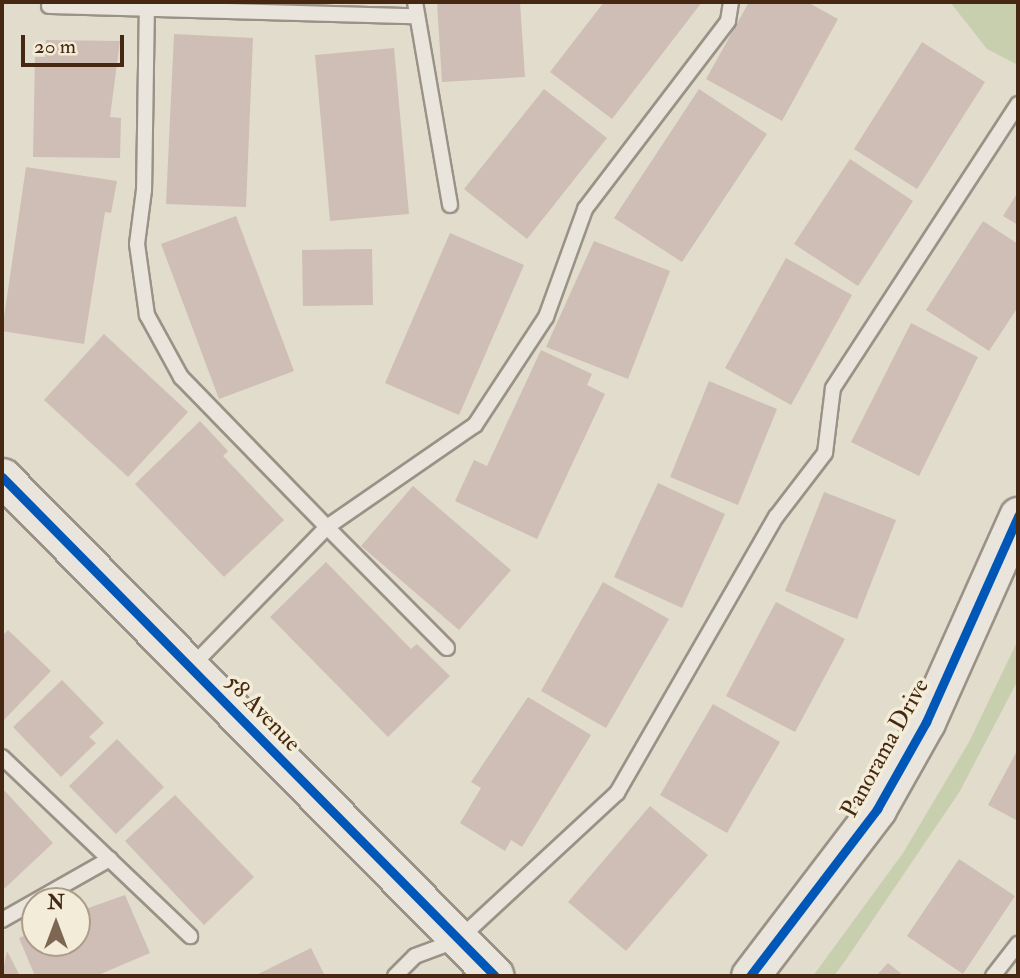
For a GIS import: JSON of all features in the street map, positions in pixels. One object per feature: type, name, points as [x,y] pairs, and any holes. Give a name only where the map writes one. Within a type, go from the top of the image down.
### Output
[{"type":"street","name":"58 Avenue","points":[[3,481],[191,667],[495,976]]},
{"type":"street","name":"Panorama Drive","points":[[750,976],[877,809],[926,722],[1018,516]]},
{"type":"lane","points":[[191,667],[327,527],[475,425],[546,317],[585,209],[728,20],[731,2]]},
{"type":"lane","points":[[147,4],[137,244],[147,315],[181,377],[447,648]]},
{"type":"lane","points":[[49,5],[415,9],[450,205]]},
{"type":"lane","points":[[395,976],[415,956],[458,940],[617,793],[776,517],[825,453],[833,388],[1018,104]]},
{"type":"lane","points":[[2,757],[190,936]]},
{"type":"lane","points":[[2,920],[110,859]]},
{"type":"lane","points":[[993,976],[1018,944]]},
{"type":"green space","points":[[950,2],[1018,2],[1018,65],[987,49]]},
{"type":"green space","points":[[1018,640],[1018,680],[960,791],[834,976],[813,976],[903,853],[969,742]]},
{"type":"building","points":[[437,2],[520,2],[525,77],[442,82]]},
{"type":"building","points":[[604,2],[702,2],[612,119],[550,72]]},
{"type":"building","points":[[749,2],[807,2],[838,19],[782,121],[706,79]]},
{"type":"building","points":[[174,34],[253,38],[246,207],[166,204]]},
{"type":"building","points":[[46,40],[120,41],[110,117],[121,118],[120,158],[33,157],[35,57],[45,57]]},
{"type":"building","points":[[922,42],[985,82],[917,189],[854,149]]},
{"type":"building","points":[[394,48],[409,214],[330,221],[315,55]]},
{"type":"building","points":[[544,89],[607,138],[527,239],[464,189]]},
{"type":"building","points":[[699,89],[767,134],[682,262],[614,218]]},
{"type":"building","points":[[850,159],[913,201],[858,286],[794,244]]},
{"type":"building","points":[[26,167],[117,181],[111,213],[105,212],[84,344],[2,331]]},
{"type":"building","points":[[1018,192],[1018,225],[1003,216]]},
{"type":"building","points":[[236,216],[294,371],[219,399],[161,244]]},
{"type":"building","points":[[983,221],[1018,244],[1018,307],[989,351],[926,310]]},
{"type":"building","points":[[450,233],[524,265],[459,415],[385,383]]},
{"type":"building","points":[[594,241],[670,271],[628,379],[546,347]]},
{"type":"building","points":[[372,249],[373,305],[303,306],[302,250]]},
{"type":"building","points":[[786,258],[852,295],[791,405],[725,368]]},
{"type":"building","points":[[911,323],[978,357],[919,476],[851,442]]},
{"type":"building","points":[[104,334],[188,412],[128,477],[44,400]]},
{"type":"building","points":[[541,350],[592,374],[587,385],[605,394],[537,539],[455,501],[474,460],[487,466]]},
{"type":"building","points":[[709,381],[777,409],[738,505],[670,477]]},
{"type":"building","points":[[200,421],[228,451],[223,456],[284,520],[224,577],[135,484]]},
{"type":"building","points":[[658,483],[725,514],[682,608],[614,577]]},
{"type":"building","points":[[413,486],[511,570],[459,630],[361,546]]},
{"type":"building","points":[[824,492],[896,520],[857,619],[785,591]]},
{"type":"building","points":[[326,562],[411,649],[417,644],[450,676],[388,737],[270,617]]},
{"type":"building","points":[[603,582],[669,619],[606,728],[541,691]]},
{"type":"building","points":[[776,602],[845,639],[795,732],[726,696]]},
{"type":"building","points":[[8,630],[51,671],[3,721],[2,636]]},
{"type":"building","points":[[62,680],[104,723],[89,737],[96,743],[61,777],[13,727]]},
{"type":"building","points":[[528,697],[591,735],[522,847],[511,840],[505,851],[460,823],[481,788],[471,782]]},
{"type":"building","points":[[713,704],[780,742],[727,833],[660,795]]},
{"type":"building","points":[[117,739],[164,787],[116,834],[69,786]]},
{"type":"building","points":[[1018,749],[1018,821],[988,805]]},
{"type":"building","points":[[2,788],[53,843],[5,888],[2,885]]},
{"type":"building","points":[[175,795],[254,877],[204,925],[125,841]]},
{"type":"building","points":[[650,806],[708,855],[626,951],[568,902]]},
{"type":"building","points":[[959,859],[1015,896],[963,974],[907,936]]},
{"type":"building","points":[[125,895],[150,953],[96,976],[35,976],[27,957],[91,957],[91,907]]},
{"type":"building","points":[[311,948],[325,976],[254,976]]},
{"type":"building","points":[[7,951],[20,976],[2,976]]},
{"type":"building","points":[[888,963],[904,976],[876,976]]},
{"type":"cycle path","points":[[2,477],[495,976]]},
{"type":"cycle path","points":[[750,976],[877,809],[926,722],[1018,516]]}]
